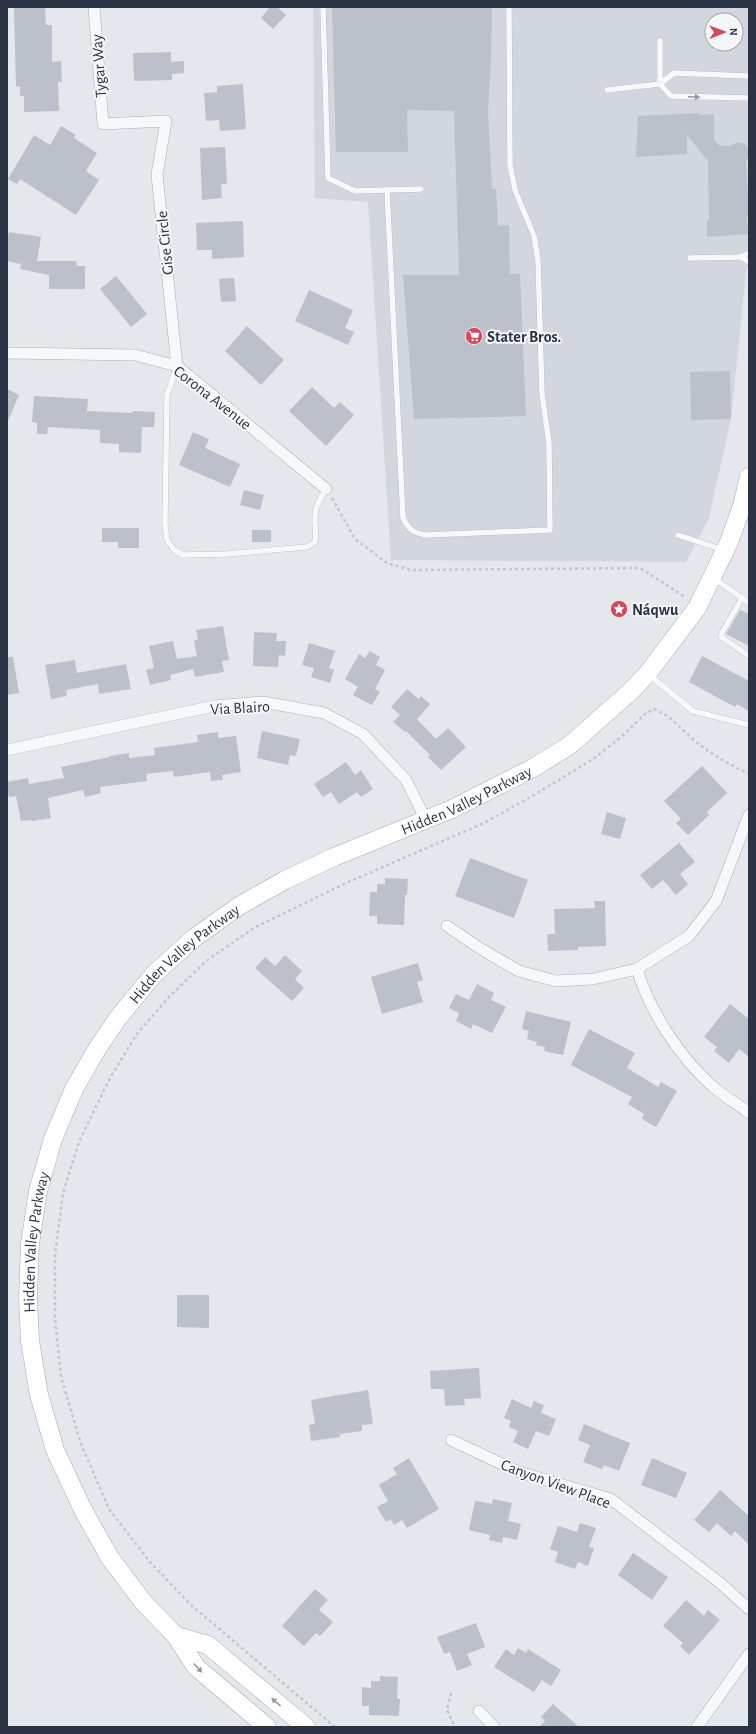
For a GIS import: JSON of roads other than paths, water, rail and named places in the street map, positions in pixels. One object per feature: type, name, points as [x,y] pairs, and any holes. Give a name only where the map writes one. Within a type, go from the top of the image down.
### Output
[{"type":"main road","name":"Hidden Valley Parkway","points":[[267,1727],[196,1668],[176,1636],[139,1597],[110,1558],[83,1510],[55,1450],[39,1395],[30,1341],[28,1298],[30,1244],[38,1192],[53,1139],[74,1089],[97,1049],[118,1018],[154,974],[194,938],[239,906],[285,880],[334,857],[452,810],[526,772],[570,744],[631,691],[648,673],[696,608],[724,551],[742,506],[749,477]]},
{"type":"main road","points":[[176,1636],[208,1645],[306,1727]]},
{"type":"street","name":"Tygar Way","points":[[94,7],[103,124],[166,121]]},
{"type":"street","name":"Gise Circle","points":[[166,121],[157,175],[177,366]]},
{"type":"street","name":"Corona Avenue","points":[[7,353],[135,355],[177,366],[326,489]]},
{"type":"street","name":"Via Blairo","points":[[7,750],[214,706],[263,702],[324,713],[363,734],[406,780],[426,820]]},
{"type":"street","points":[[447,926],[481,949],[519,971],[556,981],[594,979],[637,969],[689,936],[716,901],[749,815]]},
{"type":"street","points":[[637,969],[642,987],[672,1043],[712,1086],[749,1113]]},
{"type":"street","name":"Canyon View Place","points":[[451,1440],[519,1472],[610,1499],[719,1582],[749,1609]]},
{"type":"street","points":[[697,1727],[749,1654]]},
{"type":"street","points":[[479,1711],[494,1727]]},
{"type":"lane","points":[[323,7],[328,178],[355,191],[421,189]]},
{"type":"lane","points":[[387,190],[403,518],[414,533],[425,535],[550,530],[549,443],[542,394],[538,260],[534,236],[515,190],[510,165],[509,7]]},
{"type":"lane","points":[[660,41],[660,84],[671,96],[749,98]]},
{"type":"lane","points":[[607,90],[660,84],[674,73],[749,76]]},
{"type":"lane","points":[[690,258],[741,257],[749,253]]},
{"type":"lane","points":[[741,257],[749,262]]},
{"type":"lane","points":[[177,366],[167,395],[165,517],[167,540],[174,550],[183,555],[226,554],[307,547],[315,542],[317,534],[314,522],[316,509],[326,489]]},
{"type":"lane","points":[[678,535],[724,551]]},
{"type":"lane","points":[[712,577],[749,603]]},
{"type":"lane","points":[[742,598],[721,637],[749,656]]},
{"type":"lane","points":[[648,673],[693,711],[749,725]]},
{"type":"place","name":"Stater Bros.","points":[[474,336]]},
{"type":"place","name":"Náqwu","points":[[619,609]]}]
